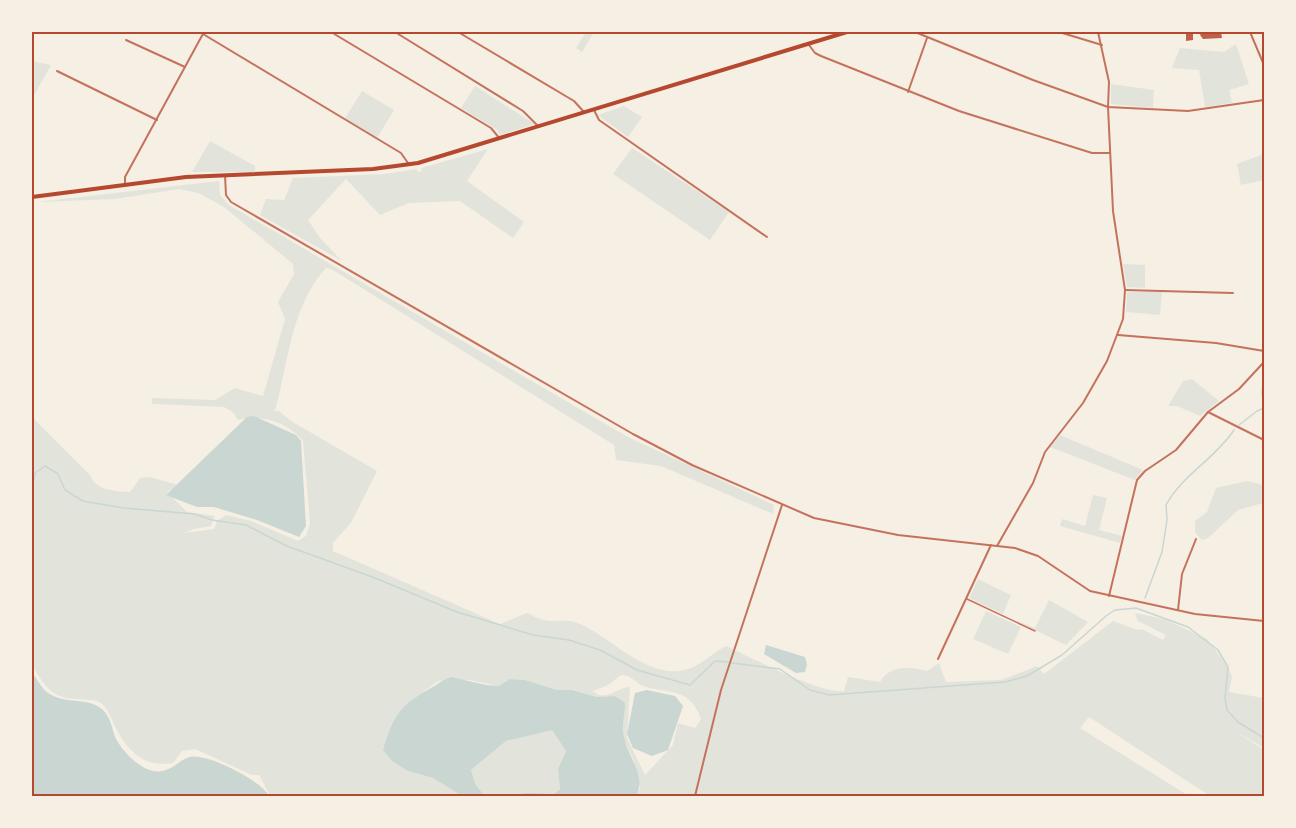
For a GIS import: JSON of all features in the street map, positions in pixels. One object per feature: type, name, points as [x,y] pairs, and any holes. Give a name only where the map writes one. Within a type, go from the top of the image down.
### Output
[{"type":"main road","points":[[32,197],[124,184],[225,175],[408,165],[847,32]]},
{"type":"street","points":[[331,32],[491,128],[500,139]]},
{"type":"street","points":[[395,32],[523,111],[539,127]]},
{"type":"street","points":[[458,32],[574,101],[584,113]]},
{"type":"street","points":[[915,32],[1107,107],[1188,111],[1264,100]]},
{"type":"street","points":[[1059,32],[1102,45]]},
{"type":"street","points":[[997,546],[1034,483],[1045,453],[1083,403],[1118,335],[1123,320],[1125,290],[1113,211],[1107,107],[1109,82],[1098,32]]},
{"type":"street","points":[[1250,32],[1264,65]]},
{"type":"street","points":[[124,184],[125,177],[204,33],[401,153],[408,165]]},
{"type":"street","points":[[908,92],[928,37]]},
{"type":"street","points":[[126,40],[185,68]]},
{"type":"street","points":[[808,43],[817,55],[908,92],[1092,153],[1110,153]]},
{"type":"street","points":[[57,71],[157,120]]},
{"type":"street","points":[[594,110],[599,120],[767,237]]},
{"type":"street","points":[[225,175],[226,195],[231,202],[633,434],[692,465],[782,505],[814,518],[898,535],[991,545],[1029,552],[1078,585],[1109,596],[1178,610],[1264,621]]},
{"type":"street","points":[[1125,290],[1233,293]]},
{"type":"street","points":[[1118,335],[1216,343],[1264,351]]},
{"type":"street","points":[[1109,596],[1137,480],[1144,471],[1176,450],[1208,412],[1239,389],[1264,362]]},
{"type":"street","points":[[1208,412],[1225,423],[1264,440]]},
{"type":"street","points":[[695,796],[719,698],[746,609],[782,505]]},
{"type":"street","points":[[1178,610],[1182,574],[1196,539]]},
{"type":"street","points":[[938,659],[991,545]]},
{"type":"lane","points":[[966,598],[1035,631]]},
{"type":"shaded area","points":[[586,32],[594,32],[582,52],[576,48]]},
{"type":"shaded area","points":[[1236,44],[1249,84],[1229,90],[1232,103],[1205,107],[1199,70],[1172,68],[1180,48],[1224,52]]},
{"type":"shaded area","points":[[32,61],[51,65],[32,99]]},
{"type":"shaded area","points":[[1111,84],[1154,90],[1153,108],[1111,104]]},
{"type":"shaded area","points":[[475,86],[535,124],[500,135],[496,129],[461,108]]},
{"type":"shaded area","points":[[362,91],[394,110],[377,138],[345,118]]},
{"type":"shaded area","points":[[624,106],[642,117],[628,137],[598,115]]},
{"type":"shaded area","points":[[210,141],[255,166],[255,172],[192,172]]},
{"type":"shaded area","points":[[632,148],[729,212],[710,240],[613,174]]},
{"type":"shaded area","points":[[488,149],[467,181],[524,222],[513,238],[460,201],[409,203],[380,215],[346,179],[308,220],[321,239],[342,261],[260,215],[266,199],[284,200],[293,178],[384,174],[417,169],[418,172],[422,171],[421,168]]},
{"type":"shaded area","points":[[1264,154],[1264,180],[1241,185],[1237,164]]},
{"type":"shaded area","points":[[219,181],[220,195],[229,205],[628,437],[774,505],[773,514],[661,466],[616,460],[614,445],[333,270],[326,268],[314,283],[298,318],[275,411],[279,411],[291,421],[377,471],[351,523],[333,543],[333,551],[500,624],[527,613],[544,620],[575,622],[647,665],[661,670],[676,671],[691,668],[726,646],[803,681],[819,687],[844,691],[848,677],[880,682],[889,672],[901,668],[927,671],[939,663],[946,682],[1001,680],[1037,666],[1044,674],[1113,621],[1137,630],[1142,629],[1163,640],[1166,635],[1138,621],[1135,613],[1164,619],[1207,639],[1228,667],[1232,677],[1229,692],[1264,698],[1264,748],[1235,731],[1264,750],[1264,796],[1210,796],[1089,717],[1080,728],[1189,796],[636,796],[640,788],[634,761],[624,740],[619,701],[615,696],[597,697],[572,690],[557,690],[525,680],[510,679],[498,686],[469,680],[438,681],[423,692],[408,771],[433,778],[462,796],[270,796],[259,775],[252,775],[195,749],[182,751],[173,763],[161,764],[143,759],[135,754],[122,739],[101,703],[94,700],[68,698],[54,693],[44,684],[32,665],[32,417],[101,487],[130,492],[140,478],[150,477],[178,485],[167,492],[187,512],[215,516],[211,526],[184,533],[214,529],[217,521],[226,515],[251,521],[298,541],[306,536],[310,524],[303,441],[297,434],[273,421],[256,418],[238,420],[233,412],[224,407],[152,404],[152,398],[215,400],[235,388],[263,396],[285,319],[278,302],[294,274],[293,264],[224,207],[198,193],[179,189],[115,199],[37,202]],"holes":[[[625,675],[643,686],[686,697],[697,709],[701,719],[695,728],[678,723],[673,745],[645,775],[627,738],[630,687],[607,695],[593,691]]]},
{"type":"shaded area","points":[[1123,264],[1145,265],[1145,288],[1127,287]]},
{"type":"shaded area","points":[[1127,292],[1162,292],[1160,315],[1126,312]]},
{"type":"shaded area","points":[[1192,379],[1219,401],[1200,416],[1177,406],[1168,406],[1183,381]]},
{"type":"shaded area","points":[[254,416],[296,435],[301,441],[306,526],[299,537],[257,520],[214,507],[197,507],[166,495],[247,417]]},
{"type":"shaded area","points":[[1060,435],[1143,470],[1135,480],[1050,447]]},
{"type":"shaded area","points":[[1247,481],[1263,485],[1263,503],[1238,510],[1208,538],[1202,540],[1195,532],[1195,521],[1207,512],[1216,488]]},
{"type":"shaded area","points":[[1093,495],[1107,498],[1099,530],[1122,536],[1120,543],[1060,526],[1062,519],[1085,526]]},
{"type":"shaded area","points":[[978,579],[1011,595],[1003,614],[969,598]]},
{"type":"shaded area","points":[[1049,600],[1088,622],[1066,645],[1010,618],[1035,628]]},
{"type":"shaded area","points":[[986,611],[1021,627],[1008,654],[973,639]]},
{"type":"shaded area","points":[[766,645],[805,657],[807,664],[805,672],[796,673],[764,654]]},
{"type":"shaded area","points":[[32,672],[43,689],[55,697],[90,703],[103,710],[110,720],[119,744],[142,767],[153,771],[164,771],[190,757],[209,759],[245,776],[269,796],[32,796]]},
{"type":"shaded area","points":[[451,677],[498,686],[510,679],[525,680],[557,690],[572,690],[597,697],[615,696],[625,703],[623,733],[638,774],[639,788],[636,796],[511,796],[527,793],[554,794],[560,789],[558,769],[566,751],[552,730],[506,741],[471,770],[475,784],[485,796],[462,796],[433,778],[408,771],[392,761],[383,750],[399,713],[420,694]]},
{"type":"shaded area","points":[[647,690],[675,696],[683,706],[668,750],[652,756],[633,748],[627,734],[635,693]]},
{"type":"shaded area","points":[[552,730],[566,751],[558,769],[560,789],[554,794],[485,796],[475,784],[471,770],[506,741]]},
{"type":"building","points":[[1202,32],[1221,32],[1222,38],[1203,39],[1200,35]]},
{"type":"building","points":[[1186,34],[1193,34],[1193,40],[1186,41]]},
{"type":"waterway","points":[[1264,375],[1262,393],[1264,406]]},
{"type":"waterway","points":[[1239,425],[1264,408]]},
{"type":"waterway","points":[[1145,598],[1162,552],[1167,520],[1166,505],[1181,484],[1218,450],[1234,430]]},
{"type":"waterway","points":[[32,487],[35,473],[45,466],[58,474],[65,490],[83,501],[123,508],[195,514],[212,520],[246,525],[287,546],[375,578],[457,612],[533,635],[569,640],[600,650],[637,670],[690,685],[715,661],[728,662]]},
{"type":"waterway","points":[[732,663],[780,669],[810,690],[829,695],[1005,682],[1027,676],[1062,655],[1115,610],[1136,608],[1188,627],[1218,650],[1228,667],[1225,699],[1227,710],[1238,722],[1264,738]]}]
